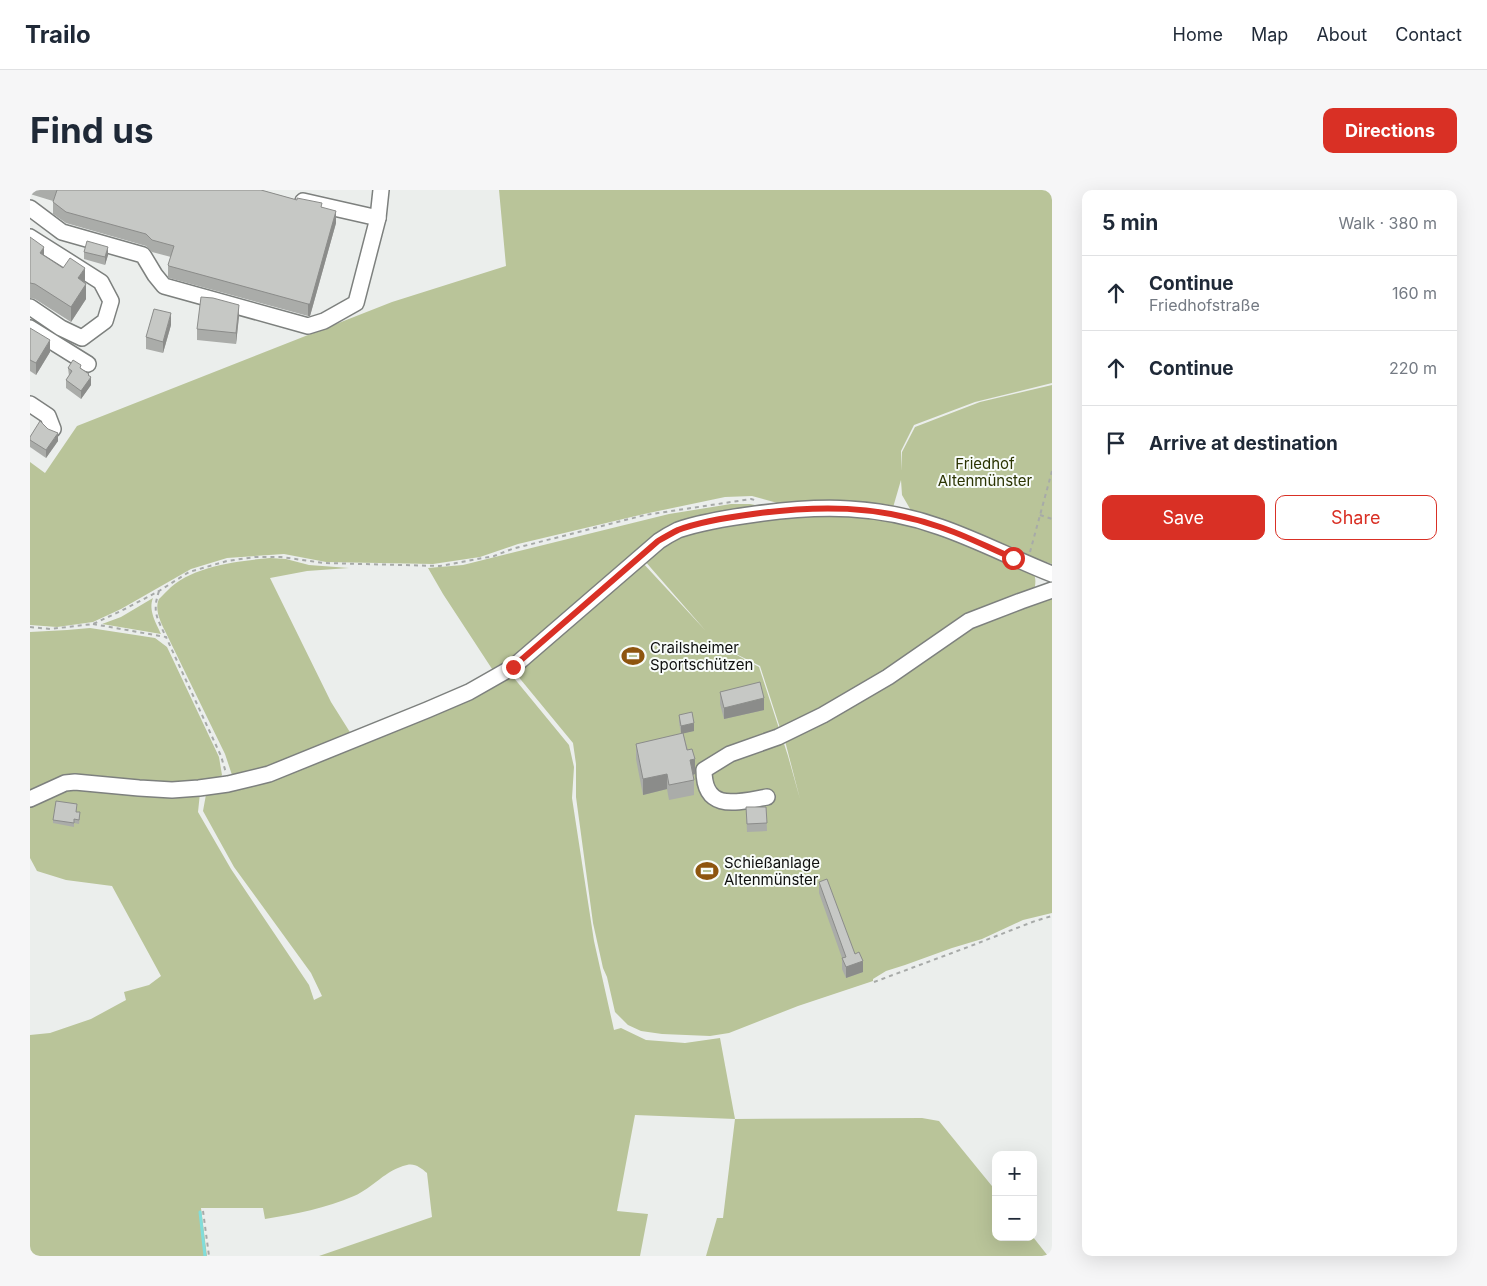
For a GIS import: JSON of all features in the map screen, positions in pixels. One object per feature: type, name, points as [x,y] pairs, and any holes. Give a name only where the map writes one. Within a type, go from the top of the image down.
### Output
[{"type":"street","points":[[30,208],[62,232],[143,255],[164,286],[308,326],[324,321],[356,303],[378,218],[381,190]]},
{"type":"street","points":[[291,199],[378,218]]},
{"type":"street","points":[[30,237],[101,282],[111,301],[105,320],[82,338],[61,328],[30,307]]},
{"type":"street","points":[[30,328],[88,364]]},
{"type":"street","points":[[30,404],[48,416],[54,429]]},
{"type":"street","points":[[30,799],[65,783],[75,782],[172,790],[228,784],[269,774],[427,710],[476,688],[513,667],[658,541],[678,530],[787,509],[856,508],[895,514],[940,527],[1052,574]]},
{"type":"street","points":[[767,797],[737,802],[716,800],[709,793],[704,770],[730,754],[778,736],[823,715],[888,677],[969,621],[1052,590]]},
{"type":"path","points":[[1026,563],[1052,472]]},
{"type":"path","points":[[30,627],[50,629],[93,624],[121,612],[189,572],[228,560],[281,556],[324,563],[440,566],[494,556],[512,549],[644,515],[751,499],[760,502]]},
{"type":"path","points":[[1040,515],[1052,519]]},
{"type":"path","points":[[159,591],[155,603],[157,617],[221,756],[228,784]]},
{"type":"path","points":[[93,624],[166,637]]},
{"type":"path","points":[[874,982],[1052,916]]},
{"type":"path","points":[[203,1211],[209,1256]]},
{"type":"green space","name":"Friedhof Altenmünster","points":[[499,190],[1052,191],[1052,383],[975,402],[914,425],[901,451],[902,471],[902,452],[915,427],[980,402],[1052,385],[1052,564],[916,519],[902,495],[901,480],[892,511],[792,507],[752,496],[725,497],[518,544],[480,557],[433,564],[326,562],[284,554],[227,558],[191,569],[121,609],[93,622],[57,627],[30,625],[30,462],[45,473],[77,426],[392,302],[506,266]]},
{"type":"green space","points":[[731,504],[750,504],[771,508],[673,530],[496,675],[428,568],[463,565],[669,514]]},
{"type":"green space","points":[[863,511],[981,549],[1005,558],[1033,573],[1035,585],[1034,592],[959,621],[912,659],[881,679],[781,731],[760,666],[720,646],[759,667],[800,799],[784,737],[887,683],[958,631],[980,619],[1035,598],[1052,596],[1052,913],[1023,920],[982,939],[886,971],[873,979],[873,981],[798,1006],[729,1033],[710,1036],[641,1031],[628,1025],[615,1012],[603,968],[593,923],[576,797],[576,764],[573,743],[512,669],[641,561],[705,630],[644,560],[673,537],[688,531],[731,520],[763,515]]},
{"type":"green space","points":[[270,558],[286,559],[309,565],[349,568],[307,571],[270,578],[331,702],[353,737],[273,770],[233,778],[225,754],[162,625],[157,608],[159,599],[167,591],[188,576],[201,570],[229,563]]},
{"type":"green space","points":[[153,598],[152,612],[161,634],[102,624],[121,617]]},
{"type":"green space","points":[[90,628],[155,638],[167,647],[219,757],[222,775],[217,781],[206,783],[114,783],[30,796],[30,632]]},
{"type":"green space","points":[[509,672],[569,745],[574,767],[572,798],[594,941],[614,1030],[621,1028],[646,1040],[685,1043],[720,1038],[735,1119],[635,1115],[617,1211],[648,1214],[640,1256],[319,1256],[432,1217],[427,1173],[418,1166],[410,1165],[399,1167],[392,1171],[361,1193],[333,1204],[299,1213],[265,1219],[263,1208],[201,1208],[207,1256],[30,1256],[30,1035],[50,1033],[91,1019],[126,1000],[124,992],[149,985],[161,976],[112,886],[66,880],[37,871],[30,858],[30,801],[76,784],[200,793],[198,812],[231,869],[309,985],[314,1000],[322,996],[311,973],[234,867],[203,811],[207,789],[229,785],[501,678],[507,680]]},
{"type":"green space","points":[[922,1118],[939,1121],[992,1186],[992,1241],[1036,1241],[1048,1256],[706,1256],[717,1218],[723,1218],[735,1119]]},
{"type":"building","points":[[57,190],[261,190],[297,200],[297,198],[322,203],[321,207],[336,211],[310,304],[308,304],[169,266],[174,246],[152,240],[146,234],[66,212],[53,202]]},
{"type":"building","points":[[30,237],[44,247],[40,253],[63,268],[70,258],[85,268],[78,278],[86,284],[71,307],[35,284],[30,283]]},
{"type":"building","points":[[87,241],[108,247],[105,257],[84,252]]},
{"type":"building","points":[[201,297],[239,305],[236,333],[197,329]]},
{"type":"building","points":[[154,309],[171,313],[163,342],[146,337]]},
{"type":"building","points":[[30,328],[50,340],[36,363],[30,360]]},
{"type":"building","points":[[73,360],[81,365],[80,368],[91,377],[81,391],[66,380],[72,371],[68,368]]},
{"type":"building","points":[[40,421],[48,429],[58,433],[46,450],[30,440]]},
{"type":"building","points":[[760,682],[764,698],[724,708],[720,692]]},
{"type":"building","points":[[692,712],[694,723],[681,726],[679,715]]},
{"type":"building","points":[[683,733],[687,750],[692,749],[695,759],[690,760],[694,780],[669,785],[667,774],[643,779],[636,744]]},
{"type":"building","points":[[56,801],[77,804],[76,812],[80,812],[79,820],[74,819],[74,823],[53,820]]},
{"type":"building","points":[[746,807],[766,807],[767,823],[747,824]]},
{"type":"building","points":[[827,879],[855,954],[859,952],[863,961],[846,967],[842,958],[846,957],[819,882]]},
{"type":"waterway","points":[[200,1212],[205,1256]]},
{"type":"place","name":"Crailsheimer Sportschützen","points":[[633,656]]},
{"type":"place","name":"Schießanlage Altenmünster","points":[[707,871]]},
{"type":"route","points":[[513,667],[658,541],[678,530],[698,525],[787,509],[856,508],[895,514],[940,527],[1013,558]]}]
